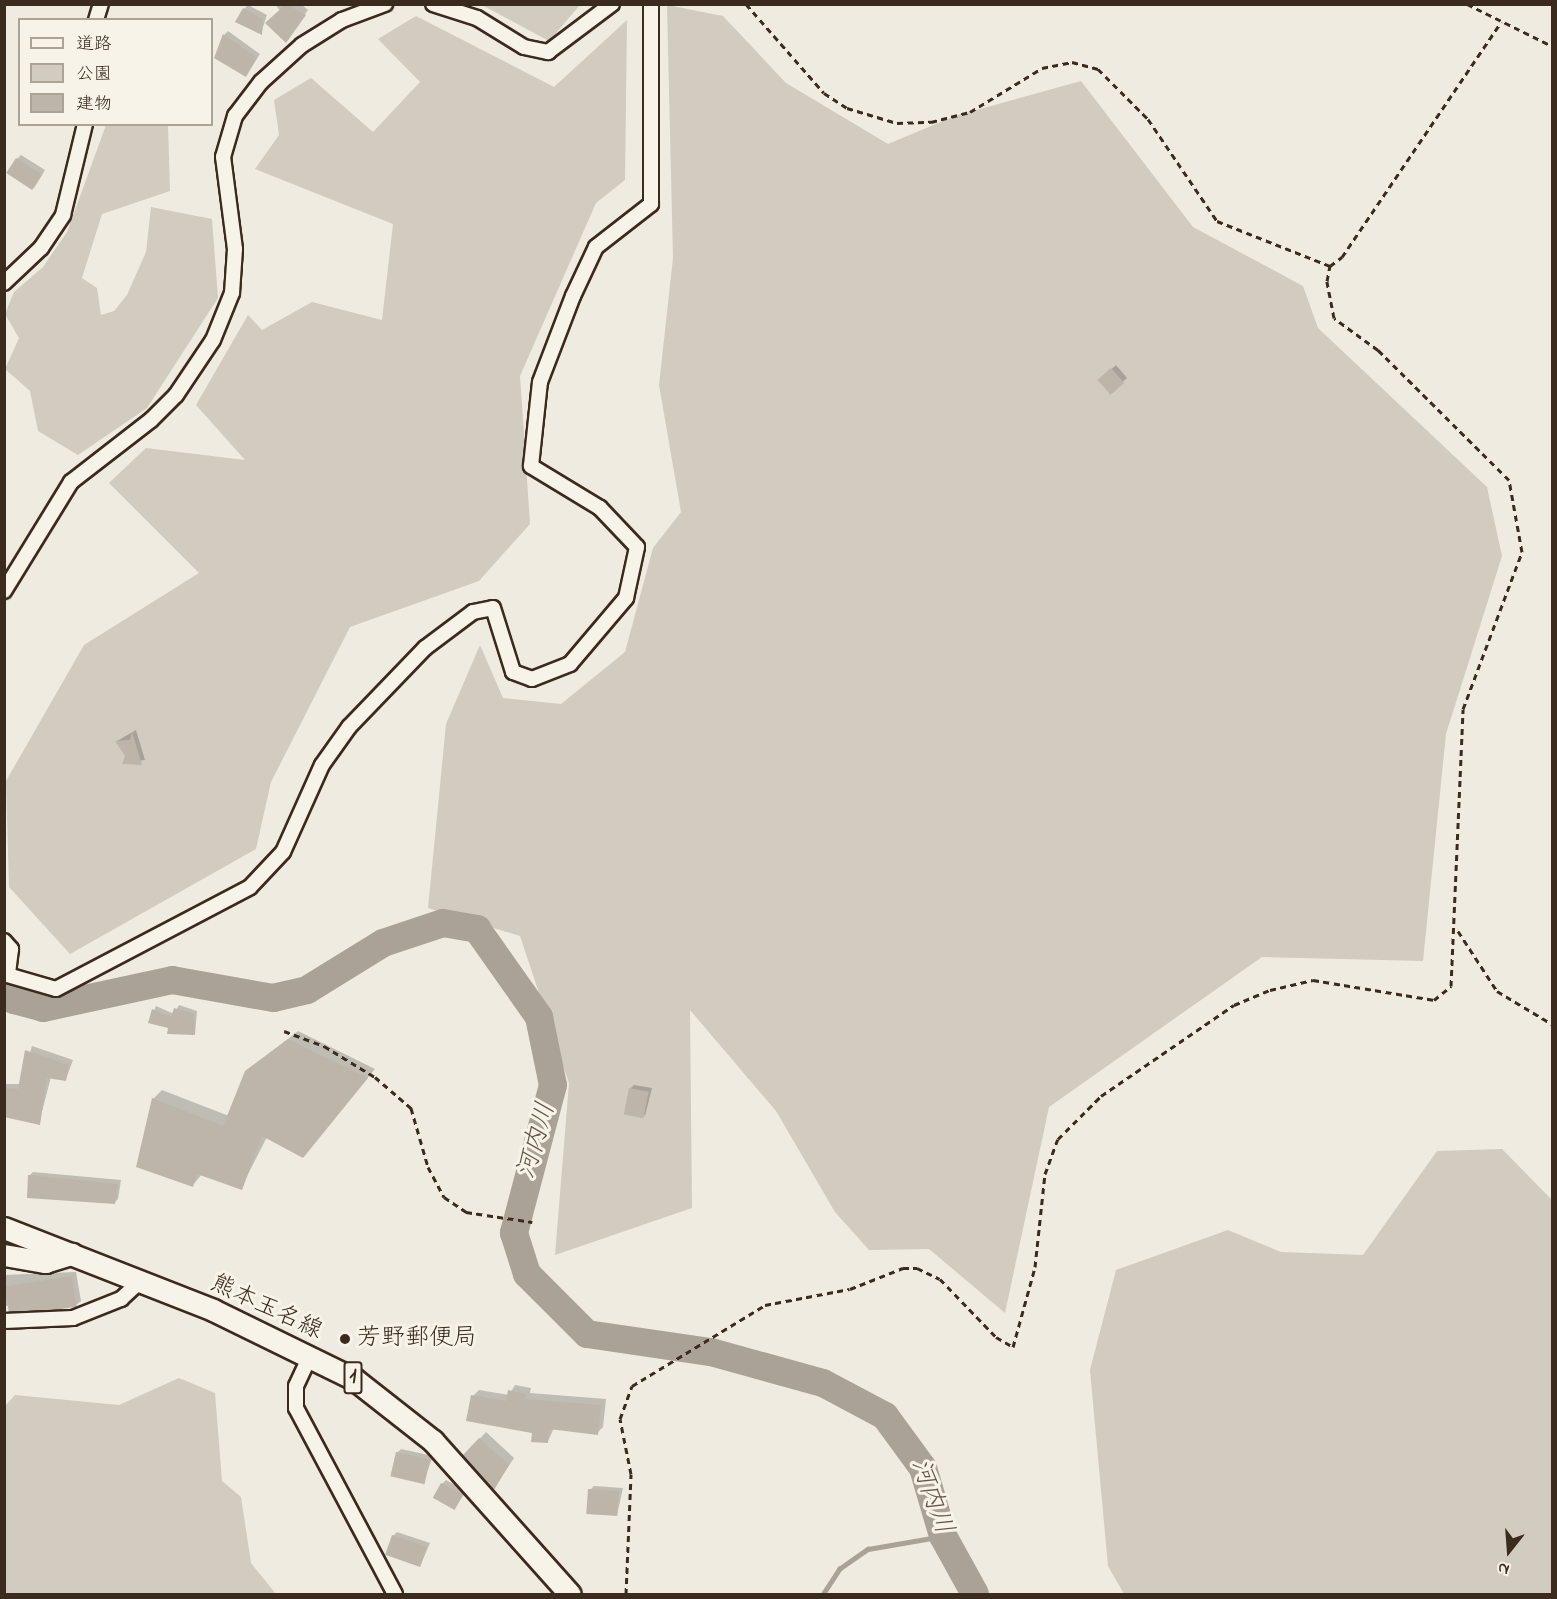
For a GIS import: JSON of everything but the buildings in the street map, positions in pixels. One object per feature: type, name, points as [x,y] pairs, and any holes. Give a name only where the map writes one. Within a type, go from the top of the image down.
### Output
[{"type":"main road","name":"熊本玉名線","points":[[4,1228],[140,1281],[310,1356],[362,1384],[433,1441],[570,1594]]},
{"type":"main road","points":[[4,1256],[45,1262],[72,1254]]},
{"type":"street","points":[[4,591],[71,482],[152,420],[176,395],[213,340],[232,293],[235,249],[223,157],[235,116],[261,82],[302,45],[342,20],[385,4]]},
{"type":"street","points":[[433,4],[477,18],[524,47],[548,52],[612,4]]},
{"type":"street","points":[[4,940],[11,949],[6,974],[56,989],[250,887],[283,852],[322,765],[349,727],[425,648],[474,612],[493,608],[513,672],[532,679],[570,664],[626,598],[637,547],[600,508],[531,466],[540,381],[573,296],[596,247],[651,204],[651,4]]},
{"type":"street","points":[[4,283],[41,248],[63,215],[85,126]]},
{"type":"street","points":[[4,1321],[72,1318],[121,1299],[140,1281]]},
{"type":"street","points":[[310,1356],[296,1386],[296,1408],[395,1594]]},
{"type":"path","points":[[746,4],[824,93],[847,108],[897,123],[931,123],[970,112],[1042,68],[1072,62],[1098,69],[1148,119],[1217,221],[1330,266]]},
{"type":"path","points":[[1467,4],[1552,45]]},
{"type":"path","points":[[1330,266],[1342,257],[1501,22]]},
{"type":"path","points":[[626,1594],[631,1474],[620,1419],[632,1386],[680,1361],[709,1339],[765,1305],[850,1289],[917,1268],[940,1279],[996,1338],[1013,1347],[1035,1267],[1045,1173],[1071,1124],[1161,1051],[1270,990],[1313,980],[1434,1000],[1444,995],[1450,986],[1457,930],[1463,709],[1522,552],[1509,480],[1378,350],[1334,318],[1328,304],[1330,266]]},
{"type":"path","points":[[1457,930],[1497,991],[1552,1024]]},
{"type":"path","points":[[284,1031],[324,1046],[375,1077],[411,1108],[428,1167],[444,1197],[466,1212],[532,1222]]},
{"type":"green space","points":[[482,5],[580,5],[549,41]]},
{"type":"green space","points":[[667,5],[723,16],[786,83],[888,144],[955,116],[1081,81],[1193,227],[1303,286],[1318,328],[1487,487],[1502,556],[1446,734],[1423,961],[1262,957],[1049,1107],[1005,1313],[929,1249],[869,1250],[835,1212],[776,1111],[690,1010],[692,1208],[555,1255],[569,1083],[520,936],[428,908],[446,724],[480,645],[503,698],[561,704],[625,652],[653,548],[681,512],[659,385],[673,258]]},
{"type":"green space","points":[[416,16],[554,87],[627,20],[625,180],[596,203],[520,376],[530,524],[479,581],[350,627],[271,782],[256,849],[70,954],[9,887],[6,781],[84,645],[199,573],[109,483],[146,448],[245,460],[196,405],[248,315],[262,330],[312,302],[382,320],[393,224],[255,169],[279,135],[274,100],[311,78],[373,132],[420,82],[378,39]]},
{"type":"green space","points":[[106,126],[168,126],[170,191],[102,214],[82,278],[97,288],[101,315],[114,311],[127,295],[146,252],[151,207],[212,219],[218,298],[147,408],[78,455],[38,431],[30,391],[5,369],[19,338],[5,314],[14,292],[43,267],[67,232]]},
{"type":"green space","points":[[1502,1149],[1552,1200],[1552,1594],[1124,1594],[1108,1566],[1090,1370],[1116,1270],[1228,1230],[1281,1252],[1363,1255],[1437,1151]]},
{"type":"green space","points":[[179,1378],[215,1393],[222,1481],[241,1497],[251,1563],[276,1594],[5,1594],[5,1406],[15,1395],[119,1405]]},
{"type":"waterway","name":"河内川","points":[[4,989],[14,1000],[43,1008],[172,980],[273,998],[307,990],[383,943],[443,923],[477,929],[539,1017],[553,1085],[514,1233],[527,1274],[587,1334],[711,1352],[823,1383],[885,1416],[923,1468],[943,1536],[975,1594]]},
{"type":"waterway","points":[[823,1594],[839,1569],[868,1549],[943,1536]]},
{"type":"place","name":"芳野郵便局","points":[[345,1339]]}]
